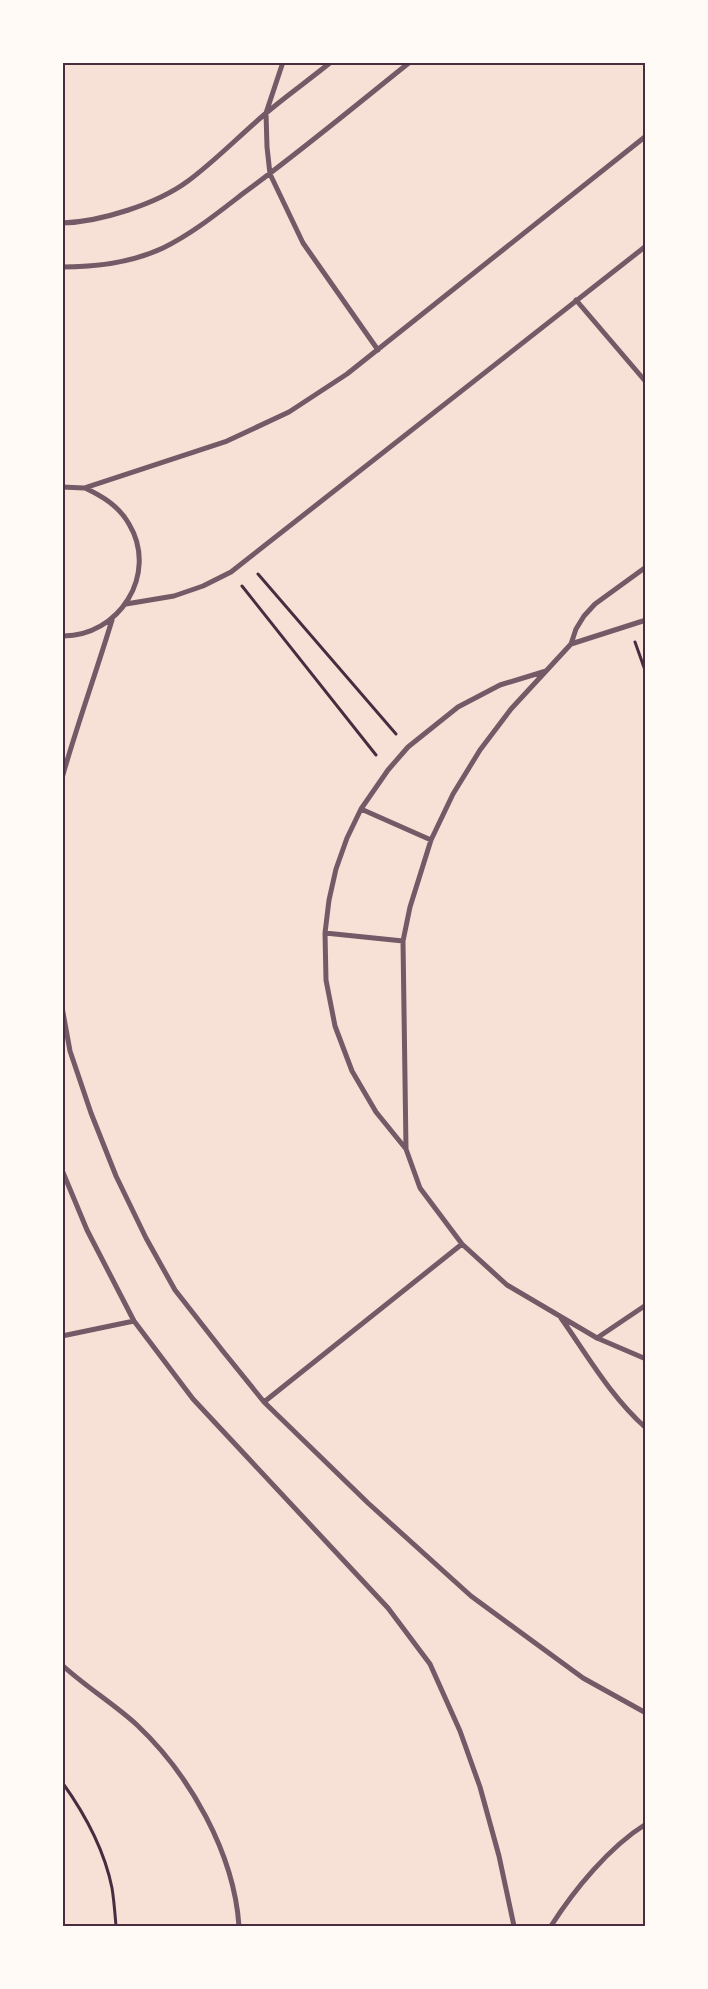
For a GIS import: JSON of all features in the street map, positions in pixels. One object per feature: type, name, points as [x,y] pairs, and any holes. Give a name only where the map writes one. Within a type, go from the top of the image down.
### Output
[{"type":"street","points":[[283,62],[266,113],[270,174],[303,243],[378,350]]},
{"type":"street","points":[[62,223],[74,223],[114,215],[151,201],[187,182],[266,113],[331,62]]},
{"type":"street","points":[[62,268],[126,262],[163,248],[197,228],[270,174],[410,62]]},
{"type":"street","points":[[84,488],[227,441],[289,412],[347,374],[646,136]]},
{"type":"street","points":[[126,604],[174,596],[203,586],[231,572],[646,246]]},
{"type":"street","points":[[576,300],[646,382]]},
{"type":"street","points":[[62,487],[84,488],[98,494],[116,507],[129,524],[138,543],[140,564],[136,585],[126,604],[112,620],[93,631],[72,636],[62,636]]},
{"type":"street","points":[[646,568],[595,604],[584,616],[576,629],[571,644],[511,709],[480,750],[453,794],[431,840],[410,907],[403,941],[406,1149],[420,1188],[462,1244],[507,1285],[597,1338],[646,1359]]},
{"type":"street","points":[[62,778],[112,620]]},
{"type":"street","points":[[571,644],[646,620]]},
{"type":"street","points":[[406,1149],[376,1112],[357,1079],[335,1026],[326,980],[325,933],[328,900],[336,869],[347,838],[361,809],[388,770],[408,747],[458,707],[500,684],[546,671]]},
{"type":"street","points":[[361,809],[431,840]]},
{"type":"street","points":[[325,933],[403,941]]},
{"type":"street","points":[[62,1007],[70,1051],[91,1113],[116,1176],[146,1238],[175,1290],[264,1402],[368,1504],[471,1596],[583,1678],[646,1713]]},
{"type":"street","points":[[62,1170],[87,1230],[134,1321],[193,1399],[388,1608],[430,1664],[460,1731],[480,1787],[499,1856],[514,1926]]},
{"type":"street","points":[[264,1402],[462,1244]]},
{"type":"street","points":[[597,1338],[646,1305]]},
{"type":"street","points":[[559,1315],[612,1391],[646,1428]]},
{"type":"street","points":[[62,1336],[134,1321]]},
{"type":"street","points":[[62,1665],[136,1725],[167,1758],[193,1794],[214,1833],[229,1875],[239,1926]]},
{"type":"street","points":[[551,1926],[568,1899],[602,1860],[646,1824]]},
{"type":"path","points":[[246,560],[408,747]]},
{"type":"path","points":[[231,572],[388,770]]},
{"type":"path","points":[[629,625],[646,673]]},
{"type":"path","points":[[62,1782],[84,1812],[101,1849],[112,1887],[116,1926]]}]
